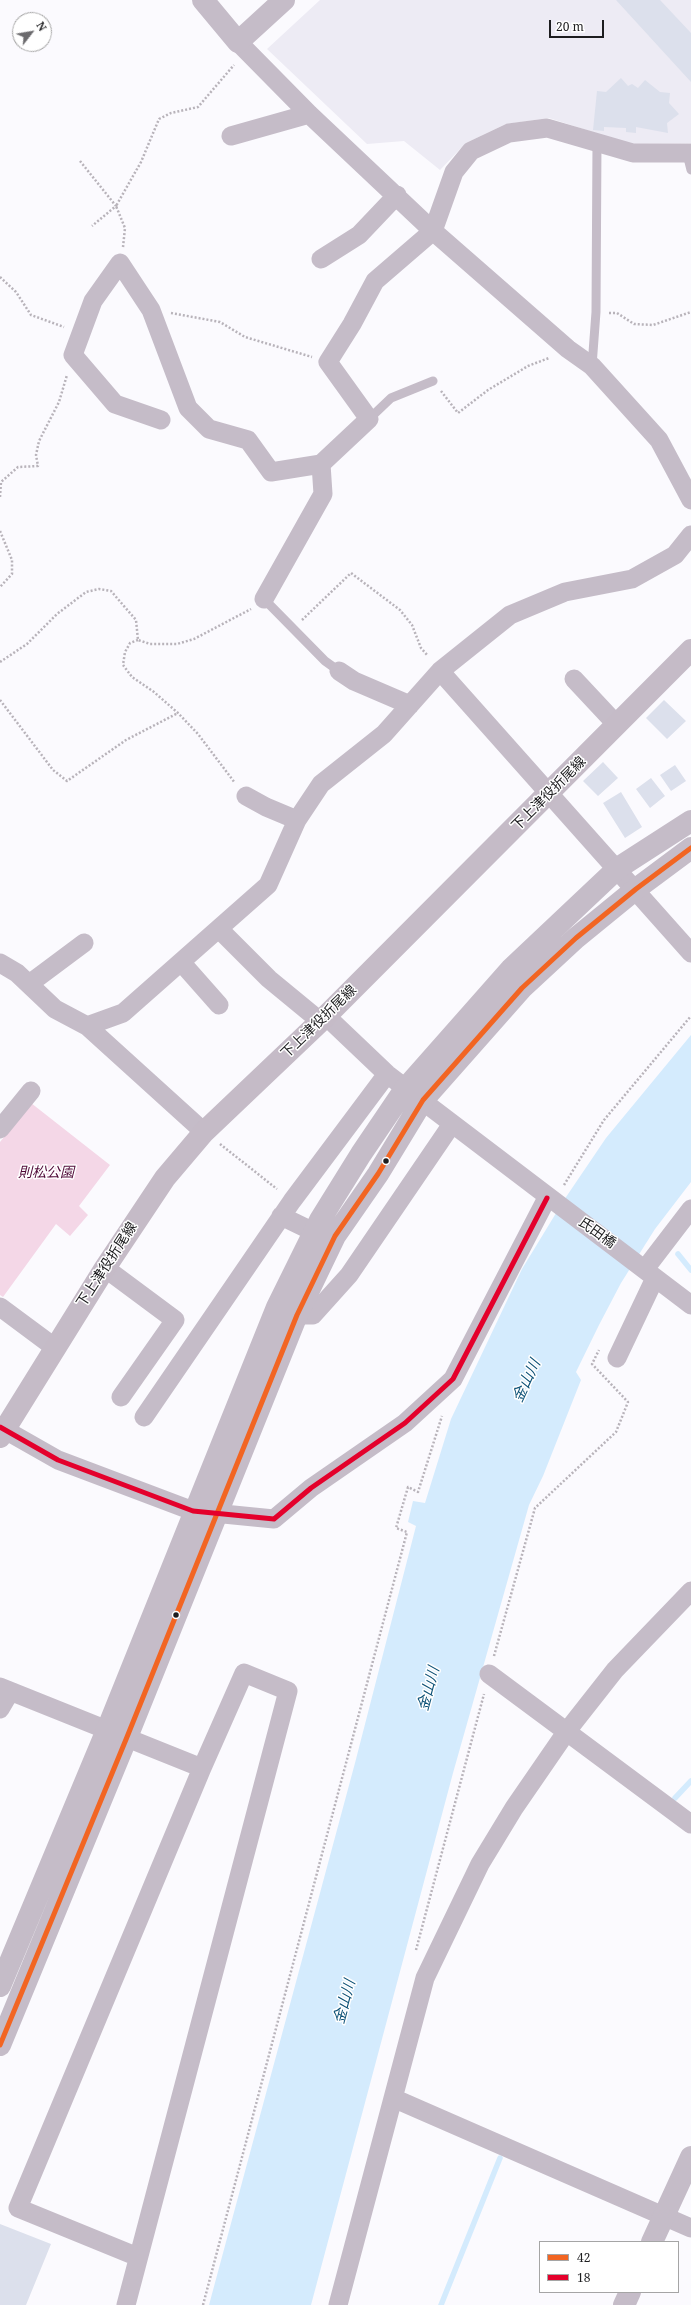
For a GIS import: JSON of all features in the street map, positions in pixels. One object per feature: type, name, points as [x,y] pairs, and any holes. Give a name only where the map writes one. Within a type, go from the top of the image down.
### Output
[{"type":"main road","name":"下上津役折尾線","points":[[1,1431],[105,1268],[166,1178],[691,650]]},
{"type":"street","points":[[203,0],[242,46],[309,114],[397,195],[433,231],[568,349],[592,366],[659,440],[691,500]]},
{"type":"street","points":[[242,46],[284,0]]},
{"type":"street","points":[[231,136],[309,114]]},
{"type":"street","points":[[161,420],[115,404],[73,355],[94,301],[120,263],[151,310],[188,408],[209,429],[248,440],[271,472],[321,464],[369,419],[328,362],[352,324],[375,281],[433,231],[454,172],[470,151],[509,133],[547,128],[633,153],[690,159]]},
{"type":"street","points":[[321,259],[358,235],[397,195]]},
{"type":"street","points":[[264,599],[323,494],[321,464]]},
{"type":"street","points":[[88,1026],[123,1013],[268,885],[297,820],[321,784],[384,734],[440,671],[510,615],[565,592],[632,579],[675,555],[691,535]]},
{"type":"street","points":[[340,671],[354,681],[410,705]]},
{"type":"street","points":[[440,671],[548,794],[618,868],[691,953]]},
{"type":"street","points":[[574,679],[617,724]]},
{"type":"street","points":[[246,796],[266,807],[297,820]]},
{"type":"street","points":[[0,2045],[128,1737],[297,1315],[335,1236],[378,1174],[414,1095],[511,969],[618,868],[691,821]]},
{"type":"street","points":[[0,1986],[107,1730],[277,1307],[314,1232],[361,1154],[414,1095],[522,988],[576,938],[636,889],[691,848]]},
{"type":"street","name":"氏田橋","points":[[219,929],[269,979],[323,1019],[387,1074],[691,1305]]},
{"type":"street","points":[[29,984],[84,943]]},
{"type":"street","points":[[181,962],[220,1005]]},
{"type":"street","points":[[0,963],[17,973],[55,1009],[88,1026],[209,1136]]},
{"type":"street","points":[[144,1417],[287,1208],[387,1074]]},
{"type":"street","points":[[0,1130],[31,1091]]},
{"type":"street","points":[[297,1315],[314,1315],[349,1275],[452,1124]]},
{"type":"street","points":[[1,1431],[58,1460],[194,1511],[274,1519],[311,1488],[405,1423],[453,1379],[550,1199]]},
{"type":"street","points":[[287,1208],[314,1232]]},
{"type":"street","points":[[617,1358],[647,1271],[691,1209]]},
{"type":"street","points":[[105,1268],[175,1320],[121,1397]]},
{"type":"street","points":[[0,1307],[54,1347]]},
{"type":"street","points":[[338,2305],[424,1978],[480,1864],[514,1808],[567,1731],[615,1670],[691,1591]]},
{"type":"street","points":[[126,2305],[288,1691],[244,1673],[202,1768],[18,2208],[138,2257]]},
{"type":"street","points":[[489,1674],[691,1824]]},
{"type":"street","points":[[0,1709],[5,1689],[128,1737],[202,1768]]},
{"type":"street","points":[[393,2098],[691,2228]]},
{"type":"street","points":[[652,2241],[691,2157]]},
{"type":"street","points":[[624,2305],[630,2293]]},
{"type":"lane","points":[[592,366],[596,312],[597,142]]},
{"type":"lane","points":[[369,419],[391,398],[433,381]]},
{"type":"lane","points":[[264,599],[325,661],[340,671]]},
{"type":"path","points":[[92,226],[116,206],[141,162],[159,119],[171,113],[198,107],[242,46]]},
{"type":"path","points":[[80,161],[116,206],[125,228],[120,263]]},
{"type":"path","points":[[0,277],[16,292],[31,315],[82,334]]},
{"type":"path","points":[[151,310],[220,322],[244,337],[328,362]]},
{"type":"path","points":[[596,312],[617,313],[634,324],[653,325],[691,312]]},
{"type":"path","points":[[433,381],[458,413],[488,390],[528,366],[568,349]]},
{"type":"path","points":[[0,497],[1,482],[18,467],[38,466],[36,454],[39,441],[59,402],[73,355]]},
{"type":"path","points":[[0,531],[12,560],[12,574],[0,586]]},
{"type":"path","points":[[293,629],[351,573],[400,610],[412,625],[421,648]]},
{"type":"path","points":[[0,662],[27,644],[57,614],[86,592],[99,589],[111,592],[136,620],[138,640]]},
{"type":"path","points":[[246,796],[198,734],[178,712],[154,692],[132,677],[124,665],[125,652],[130,644],[138,640],[150,644],[177,644],[194,640],[251,609],[264,599]]},
{"type":"path","points":[[0,700],[53,770],[68,781],[126,740],[178,712]]},
{"type":"path","points":[[550,1199],[604,1120],[691,1016]]},
{"type":"path","points":[[209,1136],[287,1208]]},
{"type":"path","points":[[489,1674],[535,1508],[616,1432],[628,1402],[592,1364],[602,1344]]},
{"type":"path","points":[[203,2305],[407,1532],[396,1528],[408,1488],[418,1492],[444,1409]]},
{"type":"shaded area","points":[[320,0],[691,0],[691,143],[630,144],[549,118],[506,124],[466,143],[440,170],[404,141],[367,144],[267,49]]},
{"type":"green space","name":"則松公園","points":[[31,1103],[110,1165],[79,1206],[88,1215],[70,1236],[56,1224],[3,1297],[0,1295],[0,1142]]},
{"type":"water","name":"金山川","points":[[691,1035],[691,1182],[655,1229],[621,1283],[599,1325],[576,1372],[581,1380],[543,1476],[529,1505],[453,1773],[311,2305],[209,2305],[355,1763],[416,1526],[408,1522],[413,1501],[425,1503],[451,1419],[522,1269],[564,1200],[606,1138]]},
{"type":"building","points":[[616,0],[660,0],[691,33],[691,82]]},
{"type":"building","points":[[621,78],[628,86],[632,84],[638,88],[645,80],[660,92],[670,93],[669,103],[679,114],[667,123],[668,133],[636,127],[636,133],[626,132],[626,128],[604,127],[604,131],[593,130],[597,91],[606,92]]},
{"type":"building","points":[[664,700],[686,721],[667,739],[646,718]]},
{"type":"building","points":[[603,762],[618,778],[598,796],[583,781]]},
{"type":"building","points":[[675,765],[686,781],[671,791],[660,775]]},
{"type":"building","points":[[651,778],[665,796],[650,808],[636,789]]},
{"type":"building","points":[[621,792],[642,827],[625,838],[603,803]]},
{"type":"building","points":[[0,2224],[51,2244],[26,2305],[0,2305]]},
{"type":"waterway","points":[[678,1254],[691,1270]]},
{"type":"waterway","points":[[675,1798],[691,1781]]},
{"type":"waterway","points":[[441,2305],[500,2158]]},
{"type":"transit line","name":"42","points":[[0,2045],[127,1737],[297,1315],[335,1236],[378,1174],[423,1100],[522,988],[576,938],[636,889],[691,848]]},
{"type":"transit line","name":"18","points":[[0,1427],[58,1460],[193,1511],[274,1519],[311,1488],[405,1423],[453,1379],[547,1198]]}]
